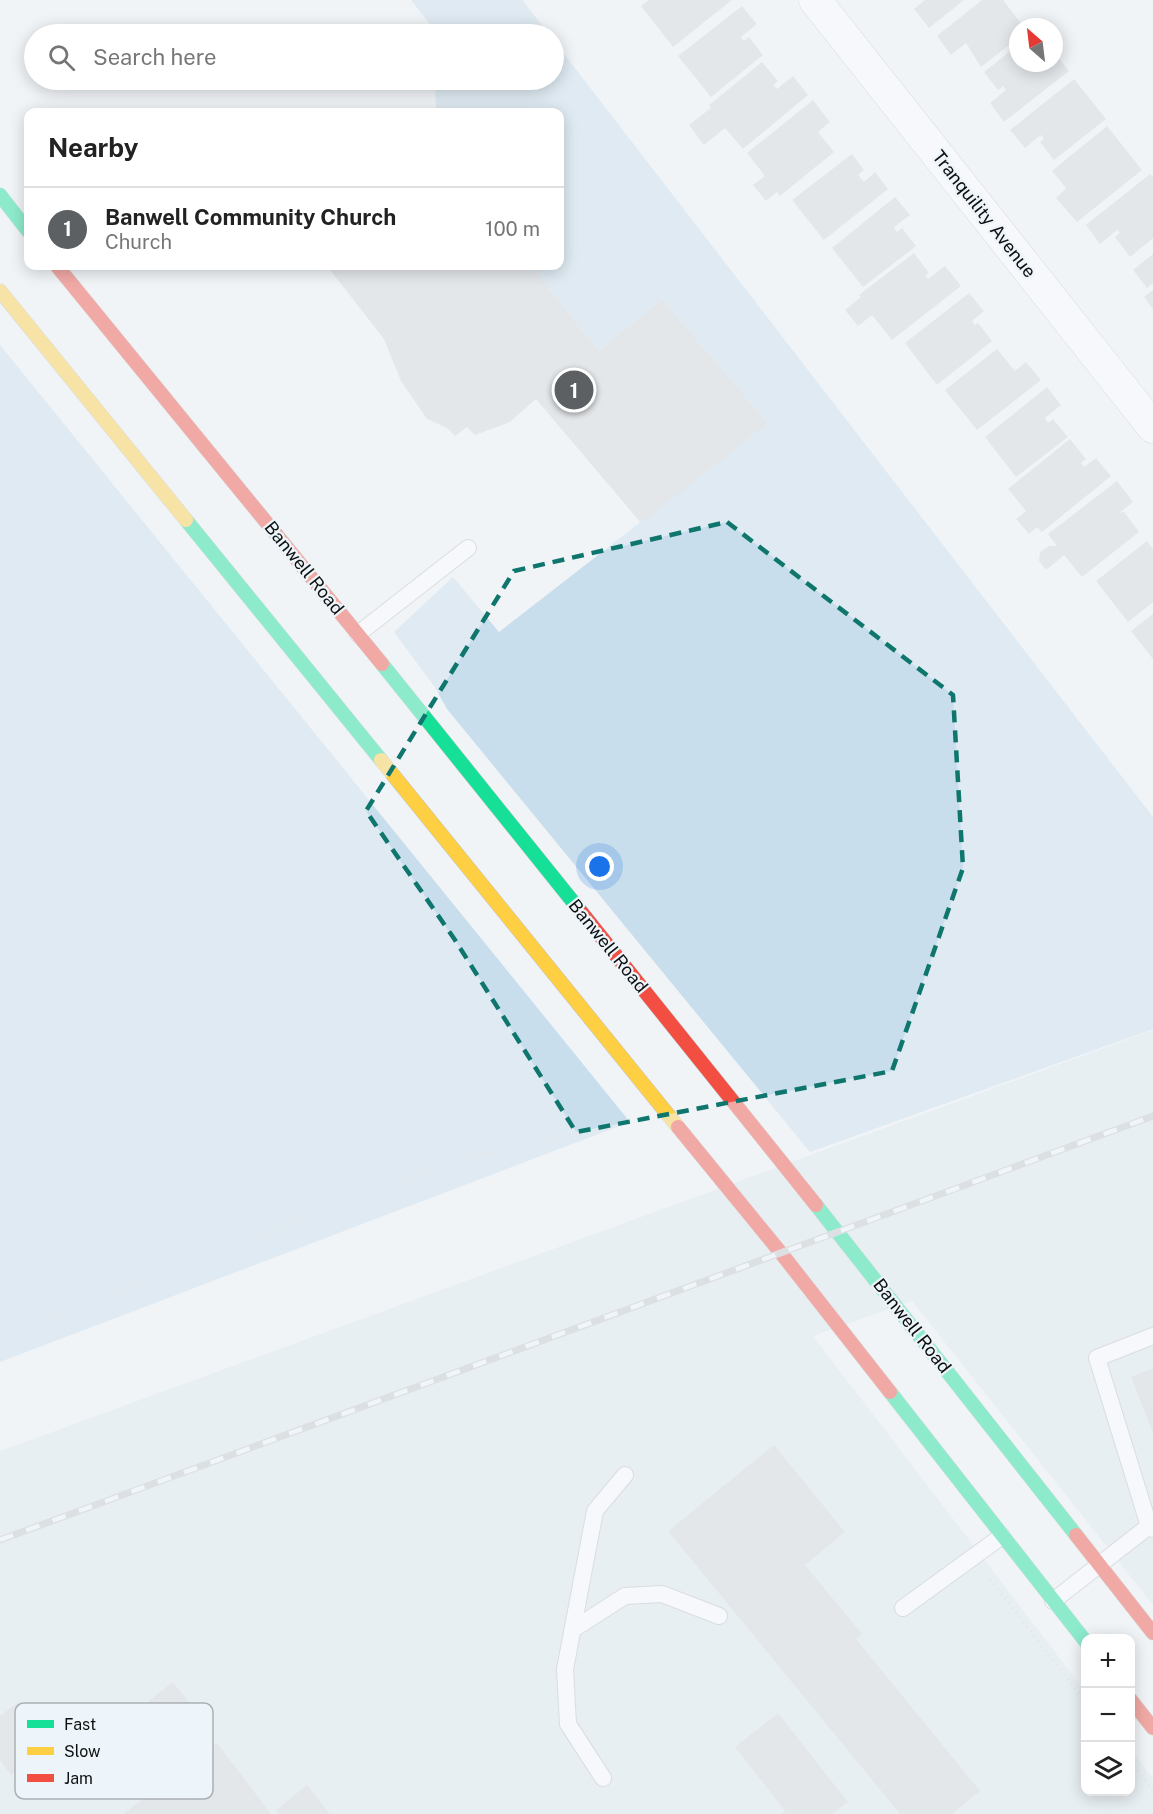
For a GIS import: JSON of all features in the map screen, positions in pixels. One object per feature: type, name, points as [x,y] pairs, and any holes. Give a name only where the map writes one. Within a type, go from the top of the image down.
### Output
[{"type":"main road","points":[[0,195],[24,226]]},
{"type":"main road","name":"Banwell Road","points":[[60,270],[358,634],[837,1231],[1153,1633]]},
{"type":"main road","points":[[0,291],[781,1253],[1081,1636]]},
{"type":"main road","points":[[1135,1705],[1153,1728]]},
{"type":"street","name":"Tranquility Avenue","points":[[815,0],[1153,427]]},
{"type":"lane","points":[[358,634],[468,548]]},
{"type":"lane","points":[[1053,1601],[1151,1528],[1097,1358],[1153,1336]]},
{"type":"lane","points":[[603,1778],[568,1724],[565,1669],[595,1511],[625,1475]]},
{"type":"lane","points":[[903,1608],[1002,1536]]},
{"type":"lane","points":[[572,1630],[625,1596],[662,1594],[718,1616]]},
{"type":"path","points":[[0,1339],[454,1161],[630,1122]]},
{"type":"path","points":[[997,1588],[1081,1697]]},
{"type":"path","points":[[1135,1766],[1153,1790]]},
{"type":"highlighted area","points":[[727,522],[953,695],[963,868],[892,1071],[576,1132],[455,940],[366,811],[514,571]]},
{"type":"shaded area","points":[[411,0],[522,0],[541,24],[430,24]]},
{"type":"shaded area","points":[[564,54],[1153,817],[1153,1029],[810,1152],[447,709],[434,686],[394,632],[453,577],[499,632],[768,423],[662,299],[599,351],[534,270],[564,270],[564,108],[436,108],[435,90],[564,90]]},
{"type":"shaded area","points":[[0,345],[630,1122],[0,1362]]},
{"type":"shaded area","points":[[1153,1030],[1153,1605],[912,1301],[813,1336],[1081,1686],[1081,1796],[1135,1796],[1135,1754],[1153,1779],[1153,1814],[0,1814],[0,1451]]},
{"type":"building","points":[[649,0],[732,0],[673,47],[641,6]]},
{"type":"building","points":[[925,0],[964,0],[929,28],[914,9]]},
{"type":"building","points":[[982,0],[1003,0],[1017,18],[1009,18],[1009,45],[981,67],[966,43],[951,55],[937,36]]},
{"type":"building","points":[[742,6],[757,24],[741,37],[744,41],[749,37],[763,55],[711,97],[678,56]]},
{"type":"building","points":[[1009,52],[1009,72],[1063,72],[1063,63],[1069,71],[1004,122],[990,103],[1006,90],[1003,86],[998,90],[984,72]]},
{"type":"building","points":[[762,62],[778,81],[773,85],[777,89],[793,76],[808,95],[743,149],[725,128],[704,145],[689,125],[711,108],[709,105]]},
{"type":"building","points":[[1074,79],[1106,119],[1054,160],[1040,142],[1044,139],[1041,135],[1025,148],[1010,130]]},
{"type":"building","points":[[813,100],[830,122],[818,132],[834,152],[780,196],[777,192],[766,201],[753,185],[765,176],[747,153]]},
{"type":"building","points":[[1107,126],[1142,170],[1077,222],[1056,198],[1066,188],[1052,171]]},
{"type":"building","points":[[852,154],[864,170],[858,175],[864,182],[875,172],[888,189],[824,240],[792,200]]},
{"type":"building","points":[[1150,174],[1153,177],[1153,238],[1130,257],[1115,237],[1120,233],[1117,230],[1100,244],[1086,225]]},
{"type":"building","points":[[895,197],[910,215],[894,227],[897,232],[902,228],[916,246],[863,287],[832,248]]},
{"type":"building","points":[[914,253],[929,273],[925,275],[928,279],[945,266],[961,286],[892,340],[872,315],[858,326],[845,310],[861,297],[859,295]]},
{"type":"building","points":[[1153,254],[1153,283],[1147,288],[1133,270]]},
{"type":"building","points":[[330,270],[534,270],[599,351],[662,299],[768,423],[641,523],[536,399],[510,422],[475,435],[467,427],[455,436],[447,428],[427,419],[401,381],[384,339]]},
{"type":"building","points":[[1153,290],[1153,309],[1144,297]]},
{"type":"building","points":[[969,293],[984,311],[972,321],[975,325],[978,323],[992,341],[937,385],[905,343]]},
{"type":"building","points":[[997,349],[1015,371],[1026,362],[1041,380],[977,430],[945,390]]},
{"type":"building","points":[[1047,387],[1061,405],[1045,418],[1048,423],[1053,419],[1068,437],[1016,477],[985,437]]},
{"type":"building","points":[[1070,439],[1086,459],[1081,463],[1084,467],[1096,458],[1111,476],[1042,532],[1037,527],[1029,534],[1016,519],[1026,511],[1008,489]]},
{"type":"building","points":[[1117,481],[1133,502],[1119,513],[1124,512],[1139,532],[1082,577],[1064,555],[1046,570],[1039,561],[1040,552],[1049,546],[1057,546],[1048,534]]},
{"type":"building","points":[[1147,541],[1153,549],[1153,602],[1128,622],[1096,581]]},
{"type":"building","points":[[1153,614],[1153,659],[1131,631]]},
{"type":"building","points":[[1153,1368],[1153,1433],[1131,1377]]},
{"type":"building","points":[[774,1445],[845,1532],[805,1565],[862,1634],[856,1639],[980,1791],[952,1814],[900,1814],[668,1531]]},
{"type":"building","points":[[173,1682],[190,1703],[146,1703]]},
{"type":"building","points":[[15,1705],[15,1772],[11,1775],[0,1760],[0,1716]]},
{"type":"building","points":[[778,1713],[848,1802],[833,1814],[781,1814],[785,1811],[735,1747]]},
{"type":"building","points":[[217,1743],[271,1814],[123,1814],[143,1799],[213,1799],[213,1746]]},
{"type":"building","points":[[307,1785],[330,1814],[279,1814],[276,1810]]},
{"type":"railway","points":[[0,1540],[1153,1116]]},
{"type":"traffic: fast","points":[[0,195],[24,226]]},
{"type":"traffic: fast","points":[[186,520],[381,760]]},
{"type":"traffic: fast","points":[[382,664],[582,913]]},
{"type":"traffic: fast","points":[[816,1205],[1076,1535]]},
{"type":"traffic: fast","points":[[890,1392],[1081,1636]]},
{"type":"traffic: slow","points":[[0,291],[186,520]]},
{"type":"traffic: slow","points":[[381,760],[678,1127]]},
{"type":"traffic: jam","points":[[60,270],[382,664]]},
{"type":"traffic: jam","points":[[582,913],[816,1205]]},
{"type":"traffic: jam","points":[[678,1127],[890,1392]]},
{"type":"traffic: jam","points":[[1076,1535],[1153,1633]]},
{"type":"traffic: jam","points":[[1135,1705],[1153,1728]]},
{"type":"place","name":"Banwell Community Church","points":[[574,390]]}]
